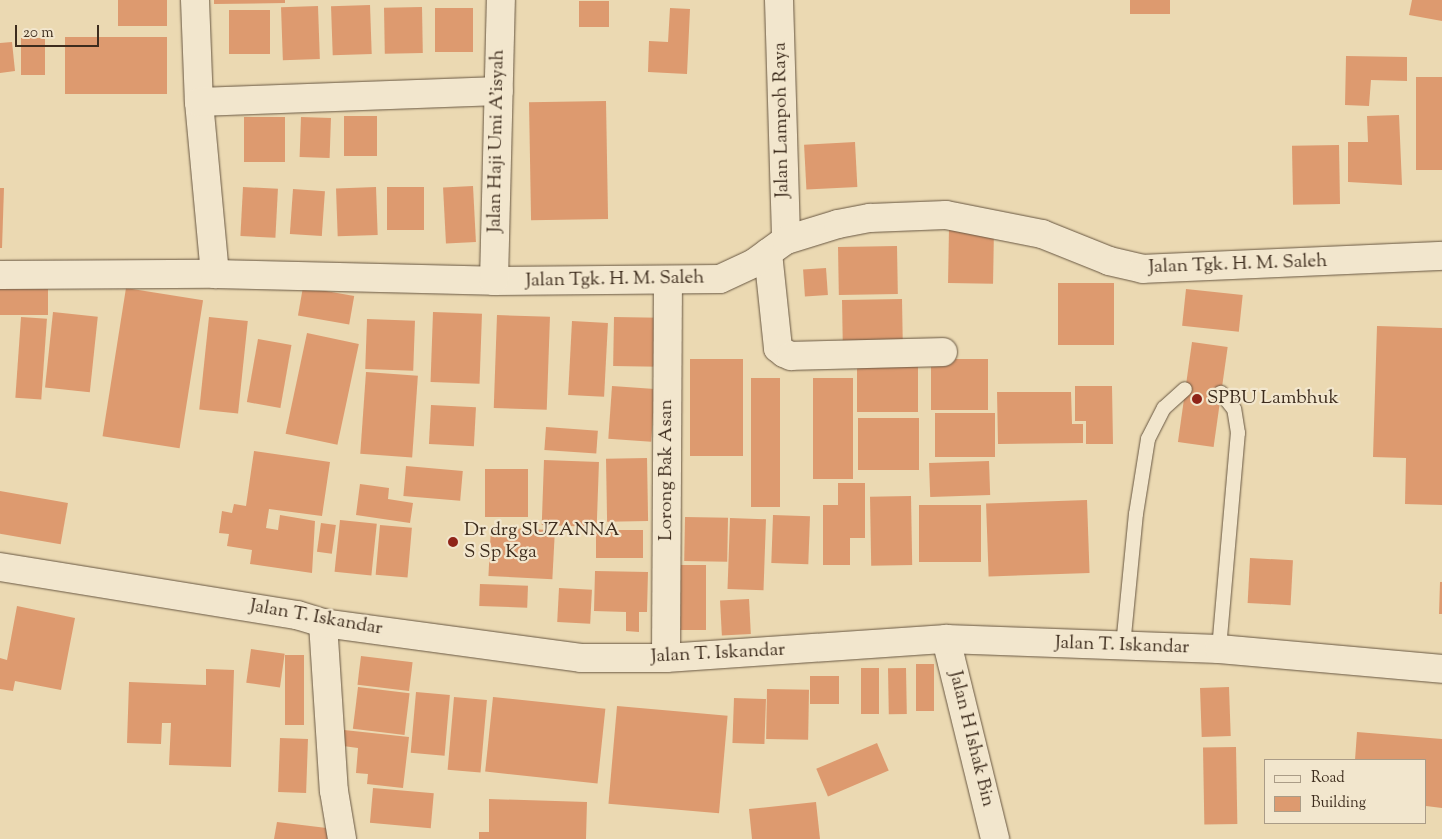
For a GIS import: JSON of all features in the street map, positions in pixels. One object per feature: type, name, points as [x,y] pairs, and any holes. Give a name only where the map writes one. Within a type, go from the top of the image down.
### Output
[{"type":"street","points":[[195,0],[198,102],[215,274]]},
{"type":"street","name":"Jalan Haji Umi A'isyah","points":[[494,281],[501,0]]},
{"type":"street","name":"Jalan Lampoh Raya","points":[[779,0],[778,348],[791,356],[943,352]]},
{"type":"street","points":[[198,102],[499,90]]},
{"type":"street","name":"Jalan Tgk. H. M. Saleh","points":[[0,275],[215,274],[494,281],[668,281],[720,279],[777,246],[870,218],[946,215],[1042,234],[1110,261],[1143,269],[1442,256]]},
{"type":"street","name":"Lorong Bak Asan","points":[[666,658],[668,281]]},
{"type":"street","name":"Jalan T. Iskandar","points":[[0,567],[297,615],[323,622],[581,658],[666,658],[946,639],[1219,649],[1442,669]]},
{"type":"street","points":[[323,622],[334,791],[342,839]]},
{"type":"street","name":"Jalan H Ishak Bin","points":[[946,639],[995,839]]},
{"type":"lane","points":[[1123,646],[1136,514],[1148,439],[1164,408],[1185,389]]},
{"type":"lane","points":[[1219,649],[1238,433],[1234,409],[1222,393]]},
{"type":"building","points":[[118,0],[167,0],[167,26],[118,26]]},
{"type":"building","points":[[214,0],[285,0],[285,3],[214,4]]},
{"type":"building","points":[[1130,0],[1170,0],[1170,14],[1130,14]]},
{"type":"building","points":[[1412,0],[1442,0],[1442,21],[1409,15]]},
{"type":"building","points":[[579,1],[609,1],[609,27],[579,27]]},
{"type":"building","points":[[370,5],[372,54],[333,55],[331,6]]},
{"type":"building","points":[[318,6],[320,59],[283,60],[281,7]]},
{"type":"building","points":[[422,7],[423,53],[385,54],[384,8]]},
{"type":"building","points":[[435,8],[473,8],[473,52],[435,52]]},
{"type":"building","points":[[670,8],[690,9],[687,74],[648,72],[649,41],[668,42]]},
{"type":"building","points":[[229,10],[270,10],[270,54],[229,54]]},
{"type":"building","points":[[65,37],[167,37],[167,94],[65,94]]},
{"type":"building","points":[[21,38],[45,38],[45,75],[21,75]]},
{"type":"building","points":[[12,42],[15,71],[0,73],[0,43]]},
{"type":"building","points":[[1346,56],[1407,57],[1407,81],[1371,80],[1369,106],[1345,105]]},
{"type":"building","points":[[1416,77],[1442,77],[1442,170],[1416,170]]},
{"type":"building","points":[[606,101],[608,219],[531,220],[529,102]]},
{"type":"building","points":[[1399,115],[1402,185],[1348,182],[1348,142],[1368,142],[1367,116]]},
{"type":"building","points":[[344,116],[377,116],[377,156],[344,156]]},
{"type":"building","points":[[244,117],[285,117],[285,162],[244,162]]},
{"type":"building","points":[[301,117],[331,118],[330,158],[300,157]]},
{"type":"building","points":[[855,142],[857,187],[806,190],[804,145]]},
{"type":"building","points":[[1339,145],[1340,204],[1293,205],[1292,146]]},
{"type":"building","points":[[473,186],[476,242],[446,243],[443,188]]},
{"type":"building","points":[[243,187],[278,189],[275,238],[240,236]]},
{"type":"building","points":[[376,187],[378,235],[338,236],[336,188]]},
{"type":"building","points":[[387,187],[424,187],[424,230],[387,230]]},
{"type":"building","points":[[0,188],[4,188],[2,248],[0,248]]},
{"type":"building","points":[[293,189],[325,191],[322,236],[290,234]]},
{"type":"building","points":[[949,228],[994,229],[993,284],[948,283]]},
{"type":"building","points":[[897,246],[898,294],[839,295],[838,247]]},
{"type":"building","points":[[826,268],[828,295],[805,297],[803,270]]},
{"type":"building","points":[[1058,283],[1114,283],[1114,345],[1058,345]]},
{"type":"building","points":[[303,287],[354,296],[349,325],[298,316]]},
{"type":"building","points":[[126,288],[203,300],[180,448],[103,436]]},
{"type":"building","points":[[0,289],[48,289],[48,315],[0,315]]},
{"type":"building","points":[[1186,289],[1243,295],[1239,332],[1182,326]]},
{"type":"building","points":[[902,299],[903,347],[843,348],[842,300]]},
{"type":"building","points":[[53,312],[98,317],[90,392],[45,388]]},
{"type":"building","points":[[433,312],[482,314],[480,384],[431,382]]},
{"type":"building","points":[[497,315],[550,317],[547,410],[494,408]]},
{"type":"building","points":[[21,317],[47,319],[41,400],[15,398]]},
{"type":"building","points":[[209,317],[248,321],[238,414],[199,409]]},
{"type":"building","points":[[614,317],[660,318],[659,367],[613,366]]},
{"type":"building","points":[[367,319],[415,321],[413,371],[365,369]]},
{"type":"building","points":[[572,321],[608,323],[604,397],[568,395]]},
{"type":"building","points":[[1377,326],[1442,328],[1442,505],[1405,504],[1406,458],[1373,457]]},
{"type":"building","points":[[307,333],[359,344],[337,445],[286,434]]},
{"type":"building","points":[[258,339],[291,345],[280,408],[247,402]]},
{"type":"building","points":[[1192,342],[1228,347],[1214,447],[1178,442]]},
{"type":"building","points":[[690,359],[743,359],[743,456],[690,456]]},
{"type":"building","points":[[931,359],[988,359],[988,410],[931,410]]},
{"type":"building","points":[[857,361],[918,361],[918,412],[857,412]]},
{"type":"building","points":[[366,372],[418,376],[412,457],[360,454]]},
{"type":"building","points":[[751,378],[780,378],[780,507],[751,507]]},
{"type":"building","points":[[813,378],[853,378],[853,479],[813,479]]},
{"type":"building","points":[[612,386],[655,389],[651,442],[608,439]]},
{"type":"building","points":[[1075,386],[1112,386],[1113,444],[1086,444],[1086,421],[1075,421]]},
{"type":"building","points":[[997,392],[1071,392],[1072,424],[1083,424],[1083,443],[998,444]]},
{"type":"building","points":[[431,405],[476,407],[474,446],[429,444]]},
{"type":"building","points":[[935,413],[995,413],[995,457],[935,457]]},
{"type":"building","points":[[858,418],[919,418],[919,470],[858,470]]},
{"type":"building","points":[[546,427],[598,431],[596,454],[544,450]]},
{"type":"building","points":[[254,451],[330,462],[322,516],[269,509],[266,528],[278,530],[280,515],[315,521],[312,573],[250,564],[252,550],[227,546],[229,534],[219,533],[222,511],[232,513],[234,504],[246,506]]},
{"type":"building","points":[[647,458],[648,521],[607,522],[606,459]]},
{"type":"building","points":[[544,460],[599,462],[597,527],[542,525]]},
{"type":"building","points":[[989,461],[990,495],[930,497],[929,463]]},
{"type":"building","points":[[406,466],[463,471],[460,501],[403,496]]},
{"type":"building","points":[[485,469],[528,469],[528,517],[485,517]]},
{"type":"building","points":[[838,483],[865,483],[865,538],[850,538],[850,565],[823,565],[823,505],[838,505]]},
{"type":"building","points":[[360,484],[389,488],[388,499],[413,503],[410,523],[356,515]]},
{"type":"building","points":[[0,491],[68,503],[61,544],[0,534]]},
{"type":"building","points":[[911,496],[912,565],[871,566],[870,497]]},
{"type":"building","points":[[1087,500],[1090,573],[989,576],[986,504]]},
{"type":"building","points":[[919,505],[981,505],[981,562],[919,562]]},
{"type":"building","points":[[773,515],[810,516],[808,564],[771,563]]},
{"type":"building","points":[[685,517],[728,518],[727,562],[684,561]]},
{"type":"building","points":[[730,518],[766,519],[764,590],[728,589]]},
{"type":"building","points":[[340,520],[377,524],[371,576],[335,572]]},
{"type":"building","points":[[321,523],[336,525],[332,554],[317,552]]},
{"type":"building","points":[[380,525],[412,528],[408,578],[376,575]]},
{"type":"building","points":[[491,527],[555,530],[552,579],[488,576]]},
{"type":"building","points":[[596,530],[643,530],[643,558],[596,558]]},
{"type":"building","points":[[1250,558],[1293,560],[1291,605],[1248,603]]},
{"type":"building","points":[[669,565],[706,565],[706,630],[669,630]]},
{"type":"building","points":[[595,571],[648,572],[647,612],[639,612],[639,632],[626,631],[626,612],[594,611]]},
{"type":"building","points":[[1440,582],[1442,582],[1442,614],[1439,614]]},
{"type":"building","points":[[480,584],[528,586],[527,608],[479,606]]},
{"type":"building","points":[[559,588],[592,590],[590,624],[557,622]]},
{"type":"building","points":[[749,599],[751,634],[722,635],[720,601]]},
{"type":"building","points":[[17,606],[75,618],[61,690],[15,681],[13,691],[0,689],[0,658],[7,660]]},
{"type":"building","points":[[251,649],[285,654],[280,687],[246,683]]},
{"type":"building","points":[[285,655],[304,655],[304,725],[285,725]]},
{"type":"building","points":[[361,656],[413,662],[409,691],[357,685]]},
{"type":"building","points":[[916,664],[934,664],[934,711],[916,711]]},
{"type":"building","points":[[861,668],[879,668],[879,714],[861,714]]},
{"type":"building","points":[[888,668],[906,668],[907,714],[889,714]]},
{"type":"building","points":[[206,669],[234,670],[231,767],[169,765],[171,723],[162,723],[161,744],[127,743],[129,682],[206,685]]},
{"type":"building","points":[[810,676],[839,676],[839,704],[810,704]]},
{"type":"building","points":[[358,687],[410,693],[404,735],[353,729]]},
{"type":"building","points":[[1229,687],[1231,736],[1202,737],[1200,688]]},
{"type":"building","points":[[767,689],[809,690],[808,740],[766,739]]},
{"type":"building","points":[[416,692],[450,695],[445,756],[411,753]]},
{"type":"building","points":[[454,697],[487,700],[481,773],[448,770]]},
{"type":"building","points":[[493,697],[605,709],[598,783],[485,772]]},
{"type":"building","points":[[734,698],[766,699],[764,744],[732,743]]},
{"type":"building","points":[[617,706],[728,716],[719,813],[608,804]]},
{"type":"building","points":[[344,730],[409,737],[403,788],[367,784],[368,774],[356,773],[358,748],[343,746]]},
{"type":"building","points":[[1357,732],[1442,739],[1442,808],[1427,806],[1427,759],[1355,759]]},
{"type":"building","points":[[280,738],[308,739],[306,793],[278,792]]},
{"type":"building","points":[[877,743],[889,771],[828,796],[816,769]]},
{"type":"building","points":[[1236,747],[1237,824],[1204,825],[1203,748]]},
{"type":"building","points":[[373,788],[434,793],[431,828],[370,823]]},
{"type":"building","points":[[489,799],[587,802],[586,839],[479,839],[479,832],[489,832]]},
{"type":"building","points":[[816,802],[820,839],[752,839],[749,809]]},
{"type":"building","points":[[277,822],[335,829],[334,839],[274,839]]},
{"type":"place","name":"SPBU Lambhuk","points":[[1197,399]]},
{"type":"place","name":"Dr drg SUZANNA S Sp Kga","points":[[453,542]]}]
